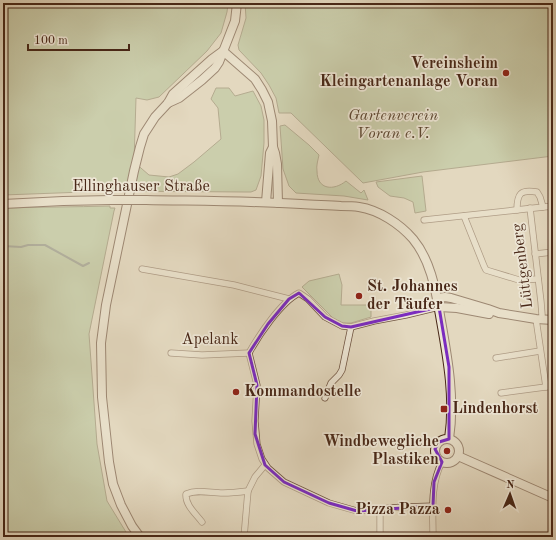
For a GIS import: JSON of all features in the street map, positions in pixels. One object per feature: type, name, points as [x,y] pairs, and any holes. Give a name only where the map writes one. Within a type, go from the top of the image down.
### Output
[{"type":"street","points":[[140,537],[121,506],[113,484],[106,440],[102,397],[101,343],[106,305],[144,134],[155,117],[168,103],[179,98],[202,80],[220,62],[235,21],[237,3]]},
{"type":"street","points":[[223,51],[255,79],[265,94],[269,106],[272,121],[272,147],[270,153],[266,202]]},
{"type":"street","points":[[272,147],[276,158],[278,203]]},
{"type":"street","points":[[517,210],[517,199],[522,192],[528,190],[537,192],[543,207]]},
{"type":"street","name":"Ellinghauser Straße","points":[[3,204],[111,200],[266,202],[359,207],[385,217],[401,228],[413,240],[429,267],[439,307],[449,367],[451,409],[449,439]]},
{"type":"street","name":"Lüttgenberg","points":[[424,220],[553,206]]},
{"type":"street","name":"Lüttgenberg","points":[[530,208],[542,315],[539,320],[540,351],[546,387]]},
{"type":"street","points":[[464,216],[486,270],[519,280],[538,279]]},
{"type":"street","points":[[535,254],[553,252]]},
{"type":"street","points":[[142,269],[234,285],[289,300]]},
{"type":"street","points":[[433,506],[357,511],[329,503],[284,482],[265,465],[258,451],[255,434],[257,385],[249,352],[268,324],[289,300],[300,293],[308,299],[325,317],[342,326],[351,327],[439,307],[457,308],[488,314],[499,313]]},
{"type":"street","points":[[437,298],[451,298],[499,313],[539,320],[553,320]]},
{"type":"street","points":[[325,398],[331,383],[342,370],[351,327]]},
{"type":"street","points":[[496,358],[540,351]]},
{"type":"street","name":"Apelank","points":[[171,353],[208,355],[249,352]]},
{"type":"street","points":[[501,393],[553,386]]},
{"type":"street","points":[[445,439],[453,440],[458,445],[458,456],[450,463],[442,462],[436,456],[435,449],[439,442],[445,439]]},
{"type":"street","points":[[458,456],[553,498]]},
{"type":"street","points":[[434,537],[434,482],[442,462]]},
{"type":"street","points":[[244,537],[248,491],[255,477],[265,465]]},
{"type":"street","points":[[202,522],[188,505],[185,499],[186,494],[198,491],[224,493],[248,491]]},
{"type":"street","points":[[380,509],[380,537]]},
{"type":"highlighted area","points":[[299,293],[325,317],[342,326],[351,327],[439,307],[449,367],[449,439],[439,442],[435,449],[442,462],[434,482],[433,506],[357,511],[329,503],[284,482],[265,465],[255,434],[257,385],[249,353],[268,324],[289,299]]},
{"type":"green space","points":[[3,3],[228,3],[221,33],[207,51],[159,97],[147,100],[136,98],[134,162],[149,175],[169,177],[178,174],[221,139],[218,108],[211,99],[216,88],[229,88],[235,96],[253,91],[261,106],[264,120],[264,143],[261,176],[256,190],[251,192],[112,191],[3,195]]},
{"type":"green space","name":"Gartenverein Voran e.V.","points":[[245,3],[553,3],[553,156],[423,172],[363,183],[291,113],[279,113],[276,98],[269,85],[261,73],[239,50],[238,45],[246,18]]},
{"type":"green space","points":[[285,125],[319,155],[317,167],[318,177],[323,185],[332,187],[346,181],[361,193],[364,190],[368,200],[344,196],[296,193],[289,186],[283,169],[280,126]]},
{"type":"green space","points":[[422,176],[426,211],[415,213],[413,202],[404,198],[390,196],[378,187],[376,182]]},
{"type":"green space","points":[[110,206],[110,208],[115,208],[89,334],[97,444],[107,501],[129,537],[3,537],[3,208]]},
{"type":"green space","points":[[339,274],[342,285],[341,305],[371,305],[371,317],[351,323],[343,323],[334,319],[302,287],[309,281]]},
{"type":"waterway","points":[[3,246],[21,247],[28,245],[45,245],[83,266],[89,263]]},
{"type":"place","name":"Vereinsheim Kleingartenanlage Voran","points":[[506,73]]},
{"type":"place","name":"St. Johannes der Täufer","points":[[359,296]]},
{"type":"place","name":"Kommandostelle","points":[[236,392]]},
{"type":"place","name":"Lindenhorst","points":[[444,409]]},
{"type":"place","name":"Windbewegliche Plastiken","points":[[447,451]]},
{"type":"place","name":"Pizza Pazza","points":[[448,510]]}]
